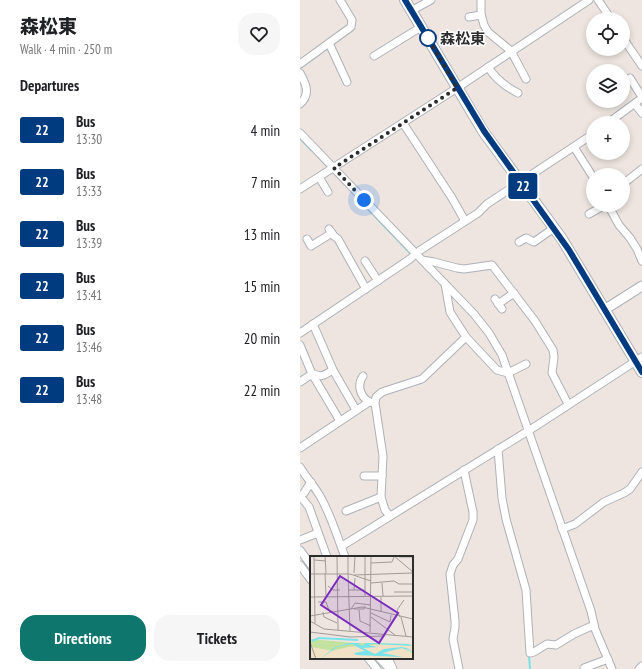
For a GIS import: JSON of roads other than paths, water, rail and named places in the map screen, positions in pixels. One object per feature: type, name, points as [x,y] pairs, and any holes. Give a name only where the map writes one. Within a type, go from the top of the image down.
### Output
[{"type":"main road","points":[[405,0],[484,131],[554,228],[575,260],[604,310],[638,359],[642,372]]},
{"type":"street","points":[[300,53],[302,62],[351,27],[351,17],[340,0]]},
{"type":"street","points":[[412,11],[430,0]]},
{"type":"street","points":[[481,0],[481,16],[484,25],[488,32],[511,51],[526,79]]},
{"type":"street","points":[[300,189],[457,88],[588,0]]},
{"type":"street","points":[[598,0],[606,12]]},
{"type":"street","points":[[469,17],[481,16]]},
{"type":"street","points":[[374,56],[421,27]]},
{"type":"street","points":[[328,43],[347,82]]},
{"type":"street","points":[[630,48],[642,66]]},
{"type":"street","points":[[488,67],[510,89],[518,93]]},
{"type":"street","points":[[300,72],[307,91],[304,100],[300,104]]},
{"type":"street","points":[[618,116],[642,97],[630,78]]},
{"type":"street","points":[[635,104],[642,113]]},
{"type":"street","points":[[403,123],[452,198],[465,221]]},
{"type":"street","points":[[300,133],[474,314],[489,333],[502,355],[591,611],[594,625],[612,669]]},
{"type":"street","points":[[300,333],[478,213],[487,204],[586,139]]},
{"type":"street","points":[[574,147],[587,168]]},
{"type":"street","points":[[630,179],[642,170]]},
{"type":"street","points":[[319,177],[328,192]]},
{"type":"street","points":[[588,214],[592,212]]},
{"type":"street","points":[[611,212],[637,249],[642,261]]},
{"type":"street","points":[[519,242],[526,238],[534,242],[554,228]]},
{"type":"street","points":[[307,239],[311,246],[331,231],[348,252],[366,289]]},
{"type":"street","points":[[422,260],[464,269],[492,265],[535,322],[553,350],[552,373],[568,404]]},
{"type":"street","points":[[365,261],[378,281]]},
{"type":"street","points":[[445,284],[450,312],[466,338],[497,370],[508,373],[526,364]]},
{"type":"street","points":[[604,310],[642,286]]},
{"type":"street","points":[[498,304],[514,293]]},
{"type":"street","points":[[313,324],[333,370],[356,410]]},
{"type":"street","points":[[300,448],[356,410],[372,403],[382,392],[422,379],[466,338]]},
{"type":"street","points":[[300,345],[312,374],[340,421]]},
{"type":"street","points":[[342,546],[498,449],[638,359]]},
{"type":"street","points":[[300,382],[312,374],[322,376],[333,370]]},
{"type":"street","points":[[363,376],[360,379],[360,389],[361,393],[372,403],[383,456],[381,497],[385,510],[390,516]]},
{"type":"street","points":[[498,449],[502,498],[506,519],[526,590],[530,653],[547,644],[556,645],[574,634],[594,625]]},
{"type":"street","points":[[300,467],[326,507],[345,556]]},
{"type":"street","points":[[459,669],[452,639],[455,621],[450,574],[458,559],[473,520],[473,512],[464,470]]},
{"type":"street","points":[[562,529],[575,524],[604,502],[630,489],[642,472]]},
{"type":"street","points":[[364,476],[382,476]]},
{"type":"street","points":[[311,482],[304,493],[300,496],[309,508],[327,556]]},
{"type":"street","points":[[346,511],[381,497]]},
{"type":"street","points":[[300,540],[318,533]]},
{"type":"street","points":[[300,550],[310,564]]},
{"type":"street","points":[[300,565],[310,579]]},
{"type":"street","points":[[584,668],[608,658]]},
{"type":"street","points":[[369,659],[377,669]]},
{"type":"street","points":[[379,659],[390,669]]},
{"type":"street","points":[[388,659],[393,669]]},
{"type":"street","points":[[639,669],[642,666]]},
{"type":"waterway","points":[[300,138],[311,150]]},
{"type":"waterway","points":[[367,208],[412,255]]},
{"type":"waterway","points":[[529,656],[530,669]]},
{"type":"place","name":"森松東","points":[[428,38]]}]
